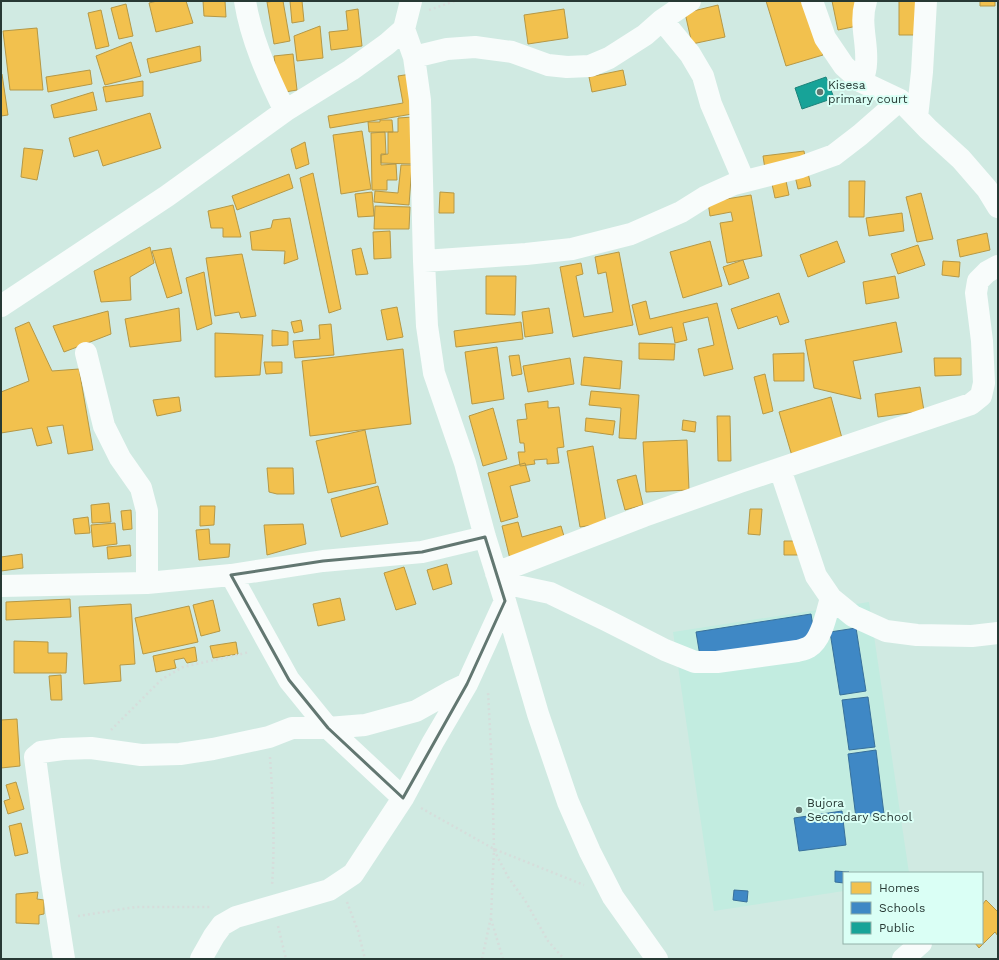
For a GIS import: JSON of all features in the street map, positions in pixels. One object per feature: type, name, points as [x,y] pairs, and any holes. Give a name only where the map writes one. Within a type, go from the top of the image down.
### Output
[{"type":"street","points":[[245,1],[247,13],[267,75],[285,111]]},
{"type":"street","points":[[1,306],[167,196],[285,111],[351,70],[388,44],[404,29],[411,1]]},
{"type":"street","points":[[414,58],[447,50],[474,47],[512,52],[548,65],[567,67],[590,66],[609,58],[645,35],[662,20],[690,1]]},
{"type":"street","points":[[812,1],[825,38],[844,66],[862,82],[900,100],[961,159],[987,190],[998,207]]},
{"type":"street","points":[[862,82],[866,64],[863,24],[863,11],[866,1]]},
{"type":"street","points":[[917,118],[922,72],[926,1]]},
{"type":"street","points":[[662,20],[690,54],[703,76],[711,104],[744,182]]},
{"type":"street","points":[[404,29],[414,58],[420,100],[427,326],[434,373],[465,463],[485,537],[538,714],[568,802],[590,852],[613,897],[657,959]]},
{"type":"street","points":[[424,261],[526,254],[572,249],[630,234],[681,212],[705,196],[734,184],[801,167],[834,155],[860,136],[900,100]]},
{"type":"street","points":[[500,585],[644,516],[971,404],[981,396],[984,382],[982,341],[976,293],[978,281],[987,272],[998,266]]},
{"type":"street","points":[[86,353],[104,426],[120,458],[141,488],[147,511],[148,583]]},
{"type":"street","points":[[780,469],[816,576],[831,598],[853,616],[886,631],[917,635],[972,636],[998,633]]},
{"type":"street","points":[[1,586],[148,583],[231,575],[323,561],[422,552],[485,537]]},
{"type":"street","points":[[231,575],[289,680],[328,728],[403,798]]},
{"type":"street","points":[[500,585],[550,593],[665,650],[695,662],[717,662],[809,648],[816,642],[831,598]]},
{"type":"street","points":[[201,959],[222,925],[236,917],[329,890],[353,874],[403,798],[433,742],[477,685],[500,585]]},
{"type":"street","points":[[64,959],[35,757],[41,752],[63,749],[91,748],[141,755],[180,754],[213,749],[269,737],[292,728],[328,728],[365,725],[416,711],[450,692],[477,685]]},
{"type":"street","points":[[903,959],[920,944]]},
{"type":"path","points":[[91,748],[162,679],[183,667],[271,647]]},
{"type":"path","points":[[477,685],[494,849],[491,917],[482,959]]},
{"type":"path","points":[[269,737],[273,803],[274,858],[271,894],[286,959]]},
{"type":"path","points":[[403,798],[494,849],[613,897]]},
{"type":"path","points":[[494,849],[508,876],[526,902],[548,941],[564,959]]},
{"type":"path","points":[[340,882],[358,930],[365,959]]},
{"type":"path","points":[[58,919],[136,907],[214,907],[236,917]]},
{"type":"path","points":[[491,917],[503,959]]},
{"type":"highlighted area","points":[[485,537],[505,601],[467,684],[403,798],[328,728],[289,680],[231,575],[323,561],[422,552]]},
{"type":"shaded area","name":"Bujora Secondary School","points":[[869,602],[909,872],[843,872],[843,891],[714,911],[673,632]]},
{"type":"building: Homes","points":[[157,1],[186,1],[193,23],[156,32],[149,3]]},
{"type":"building: Homes","points":[[203,1],[225,1],[226,17],[204,16]]},
{"type":"building: Homes","points":[[283,1],[290,41],[274,44],[267,2]]},
{"type":"building: Homes","points":[[290,1],[302,1],[304,21],[292,23]]},
{"type":"building: Homes","points":[[766,1],[807,1],[823,55],[786,66]]},
{"type":"building: Homes","points":[[832,1],[858,1],[862,25],[838,30]]},
{"type":"building: Homes","points":[[899,1],[916,1],[916,35],[899,35]]},
{"type":"building: Homes","points":[[980,1],[995,1],[995,6],[980,6]]},
{"type":"building: Homes","points":[[126,4],[133,36],[119,39],[111,8]]},
{"type":"building: Homes","points":[[718,5],[725,37],[692,44],[685,13]]},
{"type":"building: Homes","points":[[358,9],[362,46],[331,50],[329,32],[348,30],[346,11]]},
{"type":"building: Homes","points":[[564,9],[568,38],[528,44],[524,15]]},
{"type":"building: Homes","points":[[101,10],[109,46],[96,49],[88,13]]},
{"type":"building: Homes","points":[[320,26],[323,58],[297,61],[294,36]]},
{"type":"building: Homes","points":[[37,28],[43,90],[10,90],[3,31]]},
{"type":"building: Homes","points":[[131,42],[141,76],[105,85],[96,56]]},
{"type":"building: Homes","points":[[200,46],[201,61],[150,73],[147,59]]},
{"type":"building: Homes","points":[[293,54],[297,90],[279,93],[274,56]]},
{"type":"building: Homes","points":[[90,70],[92,84],[48,92],[46,77]]},
{"type":"building: Homes","points":[[623,70],[626,85],[592,92],[589,77]]},
{"type":"building: Homes","points":[[1,74],[8,115],[1,116]]},
{"type":"building: Homes","points":[[411,74],[418,113],[330,128],[328,116],[403,103],[398,76]]},
{"type":"building: Homes","points":[[143,81],[143,96],[106,102],[103,87]]},
{"type":"building: Homes","points":[[93,92],[97,110],[54,118],[51,105]]},
{"type":"building: Homes","points":[[150,113],[161,148],[103,166],[98,150],[74,157],[69,138]]},
{"type":"building: Homes","points":[[413,117],[413,164],[381,163],[381,155],[388,154],[388,132],[398,132],[398,118]]},
{"type":"building: Homes","points":[[380,120],[392,120],[393,132],[369,132],[368,122],[380,122]]},
{"type":"building: Homes","points":[[362,131],[371,189],[341,194],[333,135]]},
{"type":"building: Homes","points":[[385,132],[386,154],[381,154],[381,165],[396,164],[397,180],[387,180],[387,190],[372,190],[371,133]]},
{"type":"building: Homes","points":[[305,142],[309,164],[296,169],[291,149]]},
{"type":"building: Homes","points":[[24,148],[43,150],[37,180],[21,177]]},
{"type":"building: Homes","points":[[804,151],[806,164],[765,169],[763,156]]},
{"type":"building: Homes","points":[[401,165],[412,165],[409,205],[374,202],[375,191],[398,193]]},
{"type":"building: Homes","points":[[313,173],[341,309],[329,313],[300,178]]},
{"type":"building: Homes","points":[[808,173],[811,186],[798,189],[795,176]]},
{"type":"building: Homes","points":[[289,174],[293,188],[237,210],[232,196]]},
{"type":"building: Homes","points":[[786,181],[789,195],[775,198],[772,184]]},
{"type":"building: Homes","points":[[849,181],[865,181],[864,217],[849,217]]},
{"type":"building: Homes","points":[[372,192],[374,216],[358,217],[355,194]]},
{"type":"building: Homes","points":[[440,192],[454,193],[454,213],[439,213]]},
{"type":"building: Homes","points":[[921,193],[933,239],[917,242],[906,197]]},
{"type":"building: Homes","points":[[751,195],[762,256],[727,263],[720,223],[733,221],[731,212],[710,216],[708,202]]},
{"type":"building: Homes","points":[[233,205],[241,237],[223,237],[223,228],[211,228],[208,211]]},
{"type":"building: Homes","points":[[375,206],[410,207],[409,229],[374,229]]},
{"type":"building: Homes","points":[[902,213],[904,231],[869,236],[866,218]]},
{"type":"building: Homes","points":[[290,218],[298,259],[284,264],[285,251],[252,250],[250,232],[271,228],[273,220]]},
{"type":"building: Homes","points":[[390,231],[391,258],[374,259],[373,232]]},
{"type":"building: Homes","points":[[987,233],[990,250],[960,257],[957,240]]},
{"type":"building: Homes","points":[[710,241],[722,286],[683,298],[670,252]]},
{"type":"building: Homes","points":[[837,241],[845,262],[808,277],[800,255]]},
{"type":"building: Homes","points":[[918,245],[925,265],[898,274],[891,254]]},
{"type":"building: Homes","points":[[150,247],[154,263],[130,277],[131,300],[101,302],[94,271]]},
{"type":"building: Homes","points":[[171,248],[182,293],[167,298],[152,251]]},
{"type":"building: Homes","points":[[361,248],[368,274],[356,275],[352,250]]},
{"type":"building: Homes","points":[[619,252],[633,325],[573,337],[560,267],[581,263],[583,274],[576,276],[584,317],[613,312],[606,272],[598,274],[595,257]]},
{"type":"building: Homes","points":[[242,254],[256,316],[241,318],[239,312],[215,316],[206,258]]},
{"type":"building: Homes","points":[[743,260],[749,278],[729,285],[723,267]]},
{"type":"building: Homes","points":[[943,261],[960,262],[959,277],[942,275]]},
{"type":"building: Homes","points":[[204,272],[212,324],[197,330],[186,278]]},
{"type":"building: Homes","points":[[486,276],[516,276],[515,315],[486,314]]},
{"type":"building: Homes","points":[[895,276],[899,298],[866,304],[863,282]]},
{"type":"building: Homes","points":[[779,293],[789,322],[780,325],[777,316],[738,329],[731,309]]},
{"type":"building: Homes","points":[[646,301],[650,319],[717,303],[733,369],[704,376],[698,349],[714,345],[708,317],[683,323],[687,340],[675,343],[672,327],[639,335],[632,305]]},
{"type":"building: Homes","points":[[397,307],[403,337],[387,340],[381,310]]},
{"type":"building: Homes","points":[[179,308],[181,341],[130,347],[125,319]]},
{"type":"building: Homes","points":[[549,308],[553,333],[525,337],[522,312]]},
{"type":"building: Homes","points":[[108,311],[111,334],[64,352],[53,326]]},
{"type":"building: Homes","points":[[301,320],[303,331],[294,333],[291,322]]},
{"type":"building: Homes","points":[[29,322],[52,371],[79,369],[93,450],[68,454],[63,425],[47,427],[52,443],[37,446],[32,428],[1,433],[1,392],[29,381],[15,328]]},
{"type":"building: Homes","points":[[521,322],[523,339],[456,347],[454,331]]},
{"type":"building: Homes","points":[[896,322],[902,352],[853,361],[861,399],[814,388],[805,340]]},
{"type":"building: Homes","points":[[331,324],[334,355],[295,358],[293,341],[320,339],[319,325]]},
{"type":"building: Homes","points":[[272,330],[288,332],[288,345],[272,346]]},
{"type":"building: Homes","points":[[215,333],[263,335],[260,375],[215,377]]},
{"type":"building: Homes","points":[[639,343],[675,344],[674,360],[639,359]]},
{"type":"building: Homes","points":[[497,347],[504,399],[472,404],[465,352]]},
{"type":"building: Homes","points":[[403,349],[411,424],[310,436],[302,361]]},
{"type":"building: Homes","points":[[804,353],[804,381],[774,381],[773,354]]},
{"type":"building: Homes","points":[[519,355],[522,374],[512,376],[509,356]]},
{"type":"building: Homes","points":[[584,357],[622,361],[620,389],[581,385]]},
{"type":"building: Homes","points":[[570,358],[574,384],[528,392],[523,366]]},
{"type":"building: Homes","points":[[934,358],[961,358],[961,375],[935,376]]},
{"type":"building: Homes","points":[[264,362],[282,362],[282,373],[266,374]]},
{"type":"building: Homes","points":[[765,374],[773,411],[763,414],[754,377]]},
{"type":"building: Homes","points":[[920,387],[924,411],[878,417],[875,394]]},
{"type":"building: Homes","points":[[591,391],[639,395],[636,439],[619,438],[621,408],[589,405]]},
{"type":"building: Homes","points":[[179,397],[181,411],[157,416],[153,400]]},
{"type":"building: Homes","points":[[831,397],[843,442],[792,456],[779,412]]},
{"type":"building: Homes","points":[[548,401],[548,408],[559,407],[564,447],[557,448],[559,463],[547,464],[547,459],[534,460],[535,464],[520,466],[518,452],[525,452],[524,443],[520,443],[517,420],[527,419],[525,404]]},
{"type":"building: Homes","points":[[493,408],[507,459],[483,466],[469,416]]},
{"type":"building: Homes","points":[[717,416],[730,416],[731,461],[718,461]]},
{"type":"building: Homes","points":[[586,418],[615,421],[613,435],[585,431]]},
{"type":"building: Homes","points":[[683,420],[696,422],[695,432],[682,430]]},
{"type":"building: Homes","points":[[365,430],[376,483],[328,493],[316,441]]},
{"type":"building: Homes","points":[[687,440],[689,490],[646,492],[643,442]]},
{"type":"building: Homes","points":[[593,446],[606,523],[580,527],[567,451]]},
{"type":"building: Homes","points":[[525,463],[530,481],[510,486],[518,517],[501,522],[488,473]]},
{"type":"building: Homes","points":[[267,468],[293,468],[294,494],[277,494],[269,492]]},
{"type":"building: Homes","points":[[636,475],[643,505],[625,510],[617,480]]},
{"type":"building: Homes","points":[[378,486],[388,524],[341,537],[331,499]]},
{"type":"building: Homes","points":[[109,503],[111,522],[92,523],[91,505]]},
{"type":"building: Homes","points":[[200,506],[215,506],[214,525],[200,526]]},
{"type":"building: Homes","points":[[750,509],[762,509],[760,535],[748,534]]},
{"type":"building: Homes","points":[[131,510],[132,529],[123,530],[121,511]]},
{"type":"building: Homes","points":[[88,517],[90,533],[75,534],[73,519]]},
{"type":"building: Homes","points":[[518,522],[522,537],[561,526],[566,543],[510,559],[502,526]]},
{"type":"building: Homes","points":[[115,523],[117,544],[93,547],[91,525]]},
{"type":"building: Homes","points":[[303,524],[306,544],[267,555],[264,525]]},
{"type":"building: Homes","points":[[209,529],[210,544],[230,544],[229,557],[199,560],[196,530]]},
{"type":"building: Homes","points":[[784,541],[798,541],[798,555],[784,555]]},
{"type":"building: Homes","points":[[130,545],[131,556],[108,559],[107,547]]},
{"type":"building: Homes","points":[[22,554],[23,568],[1,571],[1,557]]},
{"type":"building: Homes","points":[[447,564],[452,584],[433,590],[427,570]]},
{"type":"building: Homes","points":[[404,567],[416,604],[396,610],[384,573]]},
{"type":"building: Homes","points":[[340,598],[345,620],[318,626],[313,604]]},
{"type":"building: Homes","points":[[70,599],[71,617],[6,620],[6,602]]},
{"type":"building: Homes","points":[[213,600],[220,631],[201,636],[193,605]]},
{"type":"building: Homes","points":[[131,604],[135,664],[120,665],[121,681],[84,684],[79,607]]},
{"type":"building: Homes","points":[[189,606],[198,642],[143,654],[135,618]]},
{"type":"building: Homes","points":[[14,641],[48,642],[48,653],[67,653],[66,673],[14,673]]},
{"type":"building: Homes","points":[[236,642],[238,654],[213,658],[210,646]]},
{"type":"building: Homes","points":[[195,647],[197,661],[187,663],[184,658],[174,660],[176,668],[156,672],[153,656]]},
{"type":"building: Homes","points":[[61,675],[62,700],[51,700],[49,676]]},
{"type":"building: Homes","points":[[17,719],[20,766],[1,768],[1,720]]},
{"type":"building: Homes","points":[[16,782],[24,809],[8,814],[4,801],[10,799],[6,785]]},
{"type":"building: Homes","points":[[21,823],[28,853],[15,856],[9,826]]},
{"type":"building: Homes","points":[[38,892],[37,899],[44,900],[44,914],[39,915],[39,924],[16,923],[16,894]]},
{"type":"building: Homes","points":[[986,900],[998,912],[998,936],[995,932],[983,944],[983,904]]},
{"type":"building: Homes","points":[[976,944],[983,944],[979,948]]},
{"type":"building: Schools","points":[[811,614],[815,639],[700,656],[696,632]]},
{"type":"building: Schools","points":[[856,628],[866,691],[840,695],[830,632]]},
{"type":"building: Schools","points":[[868,697],[875,747],[849,750],[842,700]]},
{"type":"building: Schools","points":[[876,750],[884,814],[856,818],[848,754]]},
{"type":"building: Schools","points":[[842,811],[846,845],[799,851],[794,818]]},
{"type":"building: Schools","points":[[835,871],[849,872],[843,872],[843,883],[835,882]]},
{"type":"building: Schools","points":[[734,890],[748,891],[747,902],[733,900]]},
{"type":"building: Public","points":[[826,77],[834,98],[802,109],[795,88]]},
{"type":"place","name":"Kisesa primary court","points":[[820,92]]},
{"type":"place","name":"Bujora Secondary School","points":[[799,810]]}]
